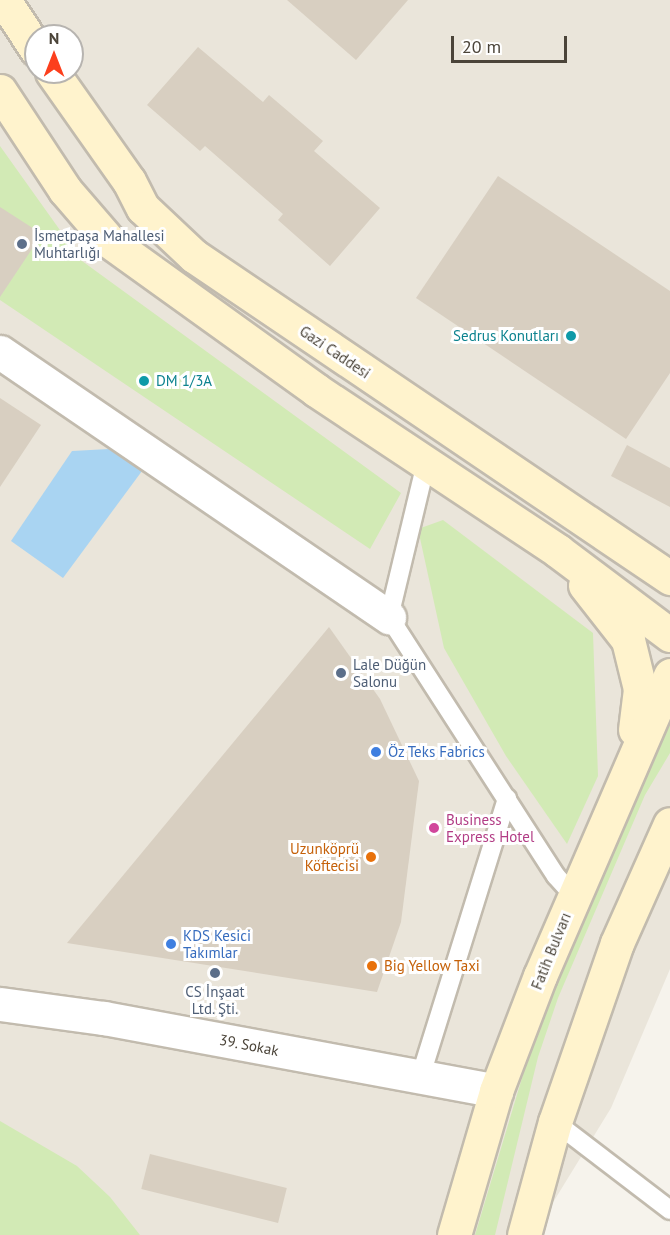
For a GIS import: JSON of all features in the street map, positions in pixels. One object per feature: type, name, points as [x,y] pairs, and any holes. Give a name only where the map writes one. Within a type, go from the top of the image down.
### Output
[{"type":"street","points":[[3,0],[24,31]]},
{"type":"street","name":"Gazi Caddesi","points":[[60,84],[129,181],[143,208],[194,256],[670,578]]},
{"type":"street","points":[[0,91],[65,190],[109,241],[426,463],[558,551],[670,635]]},
{"type":"street","points":[[0,352],[389,617]]},
{"type":"street","points":[[558,551],[628,640],[640,689],[631,760]]},
{"type":"street","name":"Fatih Bulvarı","points":[[454,1235],[496,1091],[573,895],[670,675]]},
{"type":"street","points":[[524,1235],[555,1122],[617,943],[670,824]]},
{"type":"street","name":"39. Sokak","points":[[0,1004],[104,1018],[496,1091]]},
{"type":"lane","points":[[426,463],[389,617],[556,876],[573,895]]},
{"type":"lane","points":[[420,1078],[507,798]]},
{"type":"lane","points":[[555,1122],[670,1210]]},
{"type":"shaded area","points":[[0,0],[670,0],[670,969],[611,1108],[533,1235],[0,1235]]},
{"type":"green space","points":[[0,146],[82,261],[401,493],[370,549],[0,300]]},
{"type":"green space","points":[[443,520],[593,633],[598,776],[567,844],[506,756],[444,648],[418,529]]},
{"type":"green space","points":[[670,725],[670,753],[645,795],[558,998],[538,1057],[495,1235],[475,1235],[546,998],[634,788]]},
{"type":"green space","points":[[0,1121],[77,1166],[110,1197],[140,1235],[0,1235]]},
{"type":"water","points":[[109,449],[142,471],[63,578],[11,541],[72,451]]},
{"type":"building","points":[[287,0],[408,0],[356,60]]},
{"type":"building","points":[[198,47],[263,102],[269,95],[323,141],[314,151],[380,208],[330,266],[278,220],[283,214],[205,146],[200,151],[147,105]]},
{"type":"building","name":"Sedrus Konutları","points":[[498,176],[670,291],[670,373],[626,439],[416,298]]},
{"type":"building","points":[[0,207],[42,234],[0,297]]},
{"type":"building","points":[[0,398],[41,425],[0,487]]},
{"type":"building","points":[[627,445],[670,468],[670,507],[611,476]]},
{"type":"building","points":[[329,627],[380,699],[419,781],[401,922],[377,992],[67,943]]},
{"type":"building","points":[[150,1154],[287,1188],[278,1223],[141,1189]]},
{"type":"place","name":"İsmetpaşa Mahallesi Muhtarlığı","points":[[22,244]]},
{"type":"place","name":"Sedrus Konutları","points":[[571,336]]},
{"type":"place","name":"DM 1/3A","points":[[144,381]]},
{"type":"place","name":"Lale Düğün Salonu","points":[[341,673]]},
{"type":"place","name":"Öz Teks Fabrics","points":[[376,752]]},
{"type":"place","name":"Business Express Hotel","points":[[434,828]]},
{"type":"place","name":"Uzunköprü Köftecisi","points":[[371,857]]},
{"type":"place","name":"KDS Kesici Takımlar","points":[[171,944]]},
{"type":"place","name":"Big Yellow Taxi","points":[[372,966]]},
{"type":"place","name":"CS İnşaat Ltd. Şti.","points":[[215,973]]}]
